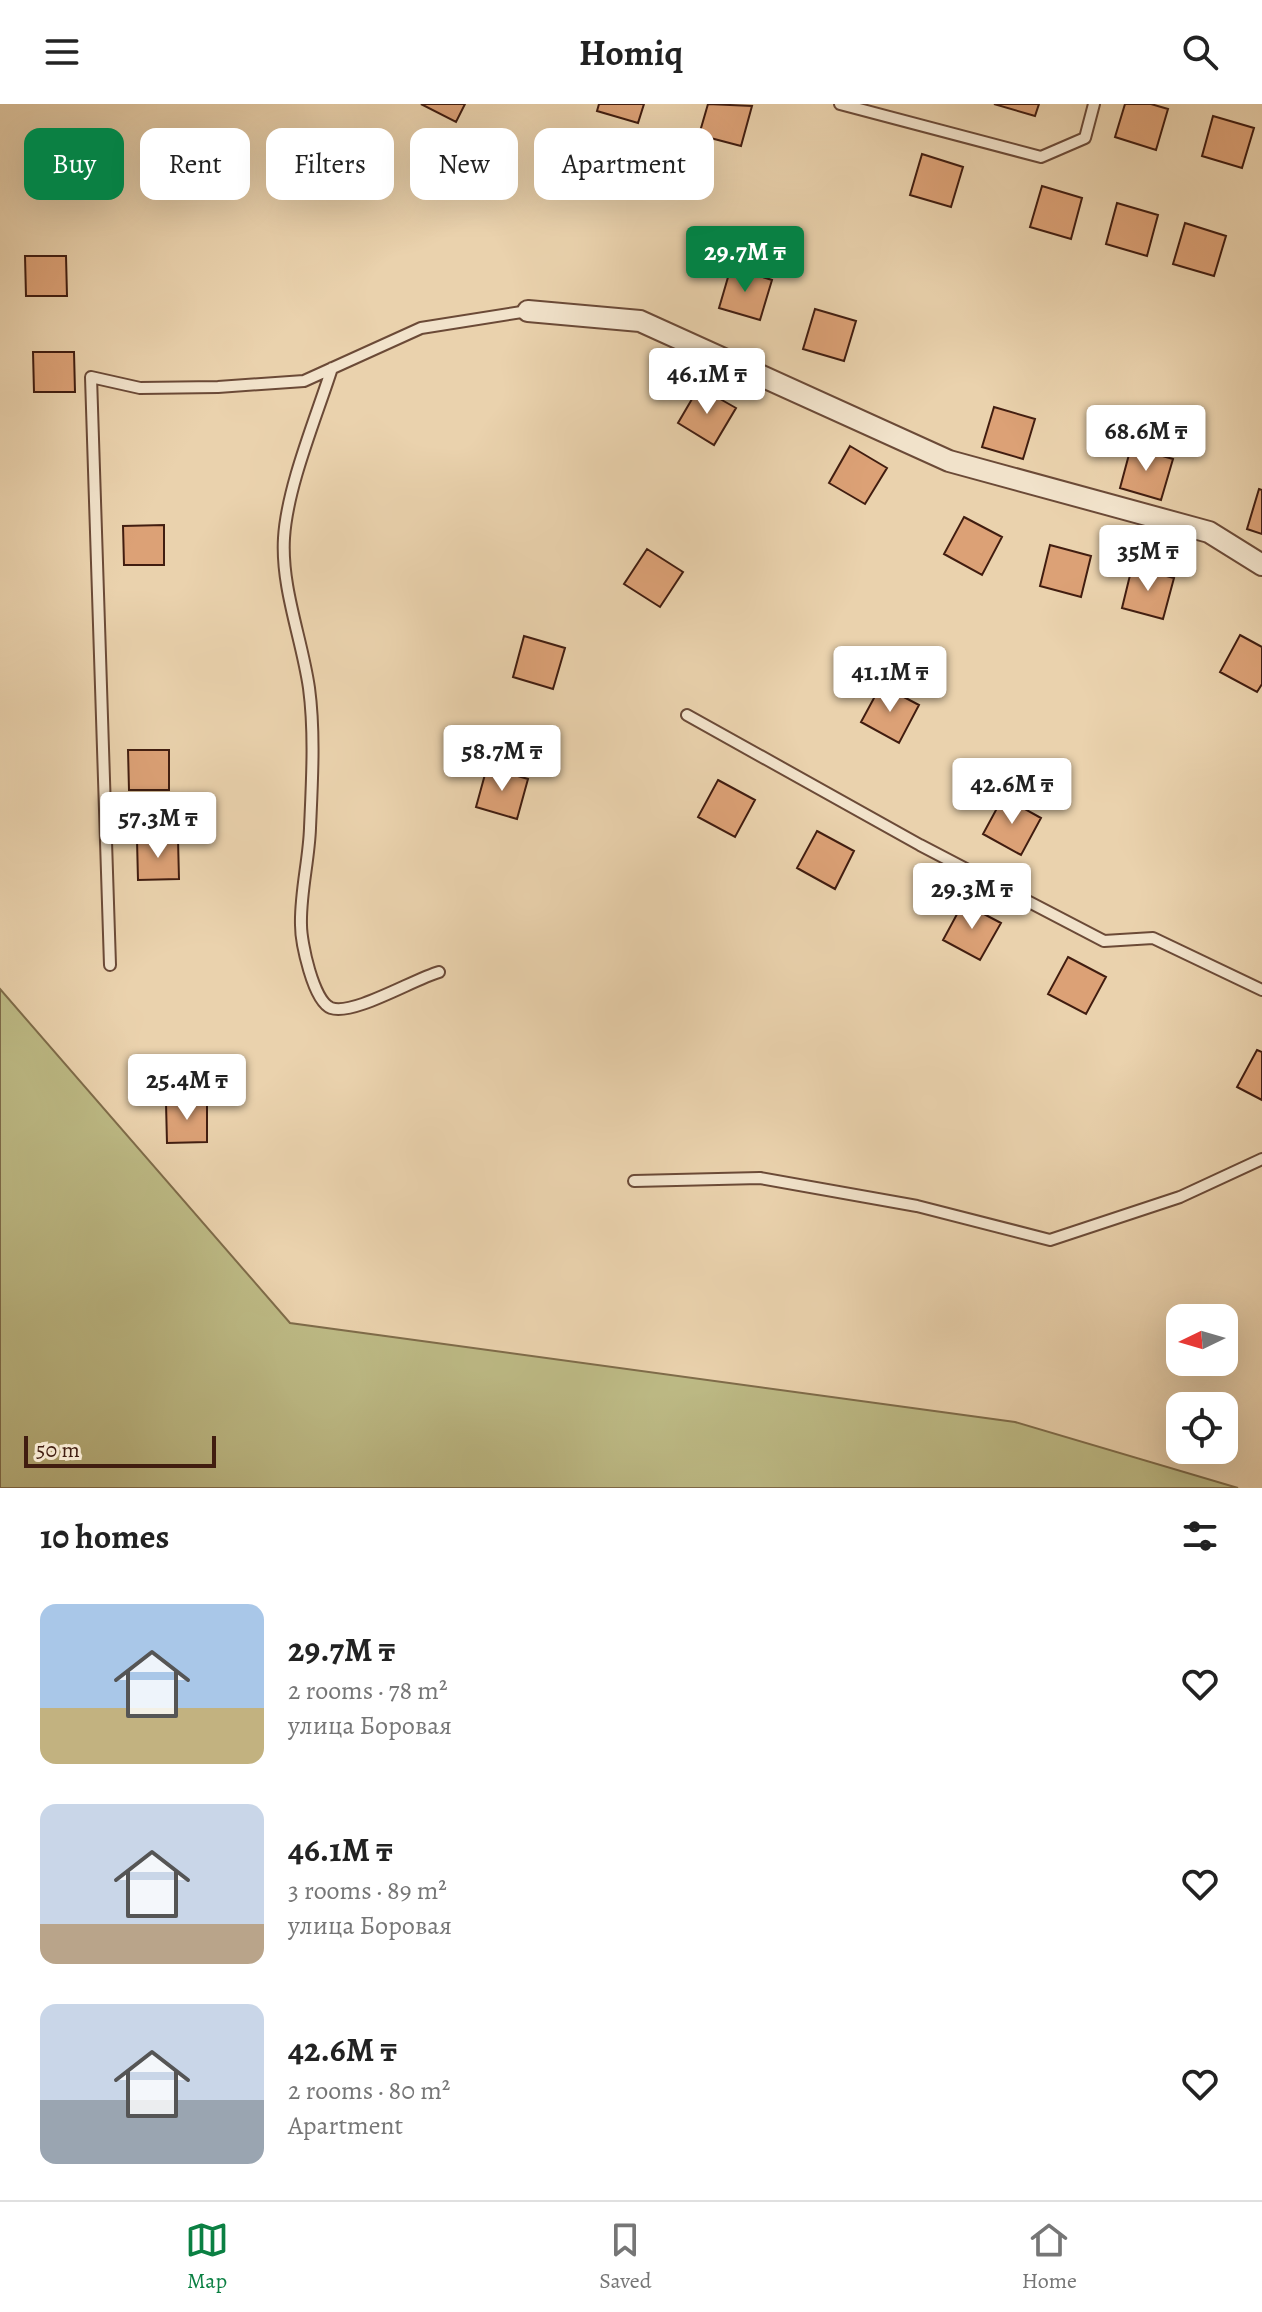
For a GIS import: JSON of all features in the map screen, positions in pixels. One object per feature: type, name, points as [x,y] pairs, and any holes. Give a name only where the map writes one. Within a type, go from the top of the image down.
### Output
[{"type":"street","points":[[528,311],[640,321],[949,461],[1209,532],[1262,565]]},
{"type":"lane","points":[[840,104],[1041,157],[1085,138],[1094,104]]},
{"type":"lane","points":[[110,965],[91,377],[140,388],[304,381],[421,328],[528,311]]},
{"type":"lane","points":[[332,368],[297,479],[284,538],[290,597],[309,690],[312,774],[301,925],[305,950],[320,999],[330,1008],[342,1009],[373,1001],[412,980],[439,972]]},
{"type":"lane","points":[[687,715],[920,845],[1104,941],[1153,938],[1262,990]]},
{"type":"lane","points":[[634,1181],[760,1178],[917,1206],[1050,1240],[1180,1197],[1262,1159]]},
{"type":"shaded area","points":[[0,989],[290,1323],[1015,1422],[1238,1488],[0,1488]]},
{"type":"building","points":[[421,104],[465,104],[456,122]]},
{"type":"building","points":[[599,104],[644,104],[638,123],[597,111]]},
{"type":"building","points":[[708,104],[752,106],[741,146],[714,139],[714,128],[701,128]]},
{"type":"building","points":[[994,104],[1039,104],[1035,116]]},
{"type":"building","points":[[1125,104],[1151,104],[1168,109],[1156,150],[1115,137]]},
{"type":"building","points":[[1213,116],[1254,128],[1242,168],[1202,156]]},
{"type":"building","points":[[922,154],[963,167],[951,207],[910,195]]},
{"type":"building","points":[[1042,186],[1082,198],[1071,239],[1030,227]]},
{"type":"building","points":[[1117,203],[1158,215],[1147,256],[1106,244]]},
{"type":"building","points":[[1185,223],[1226,236],[1214,276],[1173,264]]},
{"type":"building","points":[[25,256],[66,256],[67,296],[26,296]]},
{"type":"building","points":[[731,267],[772,280],[760,320],[719,308]]},
{"type":"building","points":[[815,309],[856,321],[844,361],[803,349]]},
{"type":"building","points":[[33,352],[74,352],[75,392],[34,392]]},
{"type":"building","points":[[699,387],[736,408],[714,445],[678,423]]},
{"type":"building","points":[[994,407],[1035,419],[1023,459],[982,447]]},
{"type":"building","points":[[850,446],[887,468],[865,504],[829,483]]},
{"type":"building","points":[[1131,447],[1173,459],[1161,500],[1120,488]]},
{"type":"building","points":[[1259,489],[1262,490],[1262,534],[1247,529]]},
{"type":"building","points":[[964,517],[1002,537],[982,575],[944,554]]},
{"type":"building","points":[[164,525],[164,565],[124,565],[123,526]]},
{"type":"building","points":[[1050,545],[1091,556],[1081,597],[1040,586]]},
{"type":"building","points":[[647,549],[683,572],[660,607],[624,584]]},
{"type":"building","points":[[1132,567],[1174,578],[1163,619],[1122,608]]},
{"type":"building","points":[[1240,635],[1262,647],[1262,684],[1257,692],[1220,672]]},
{"type":"building","points":[[524,636],[565,648],[553,689],[513,677]]},
{"type":"building","points":[[881,685],[919,705],[899,743],[861,722]]},
{"type":"building","points":[[128,750],[169,750],[169,790],[129,790]]},
{"type":"building","points":[[487,767],[528,779],[517,819],[476,807]]},
{"type":"building","points":[[718,780],[755,800],[735,837],[698,817]]},
{"type":"building","points":[[1003,797],[1041,818],[1021,855],[983,834]]},
{"type":"building","points":[[817,831],[854,851],[835,889],[797,868]]},
{"type":"building","points":[[178,839],[179,879],[138,880],[137,840]]},
{"type":"building","points":[[963,903],[1001,923],[980,960],[943,940]]},
{"type":"building","points":[[1068,957],[1106,977],[1086,1014],[1048,994]]},
{"type":"building","points":[[1257,1050],[1262,1052],[1262,1100],[1237,1087]]},
{"type":"building","points":[[207,1102],[207,1142],[167,1143],[166,1103]]}]
